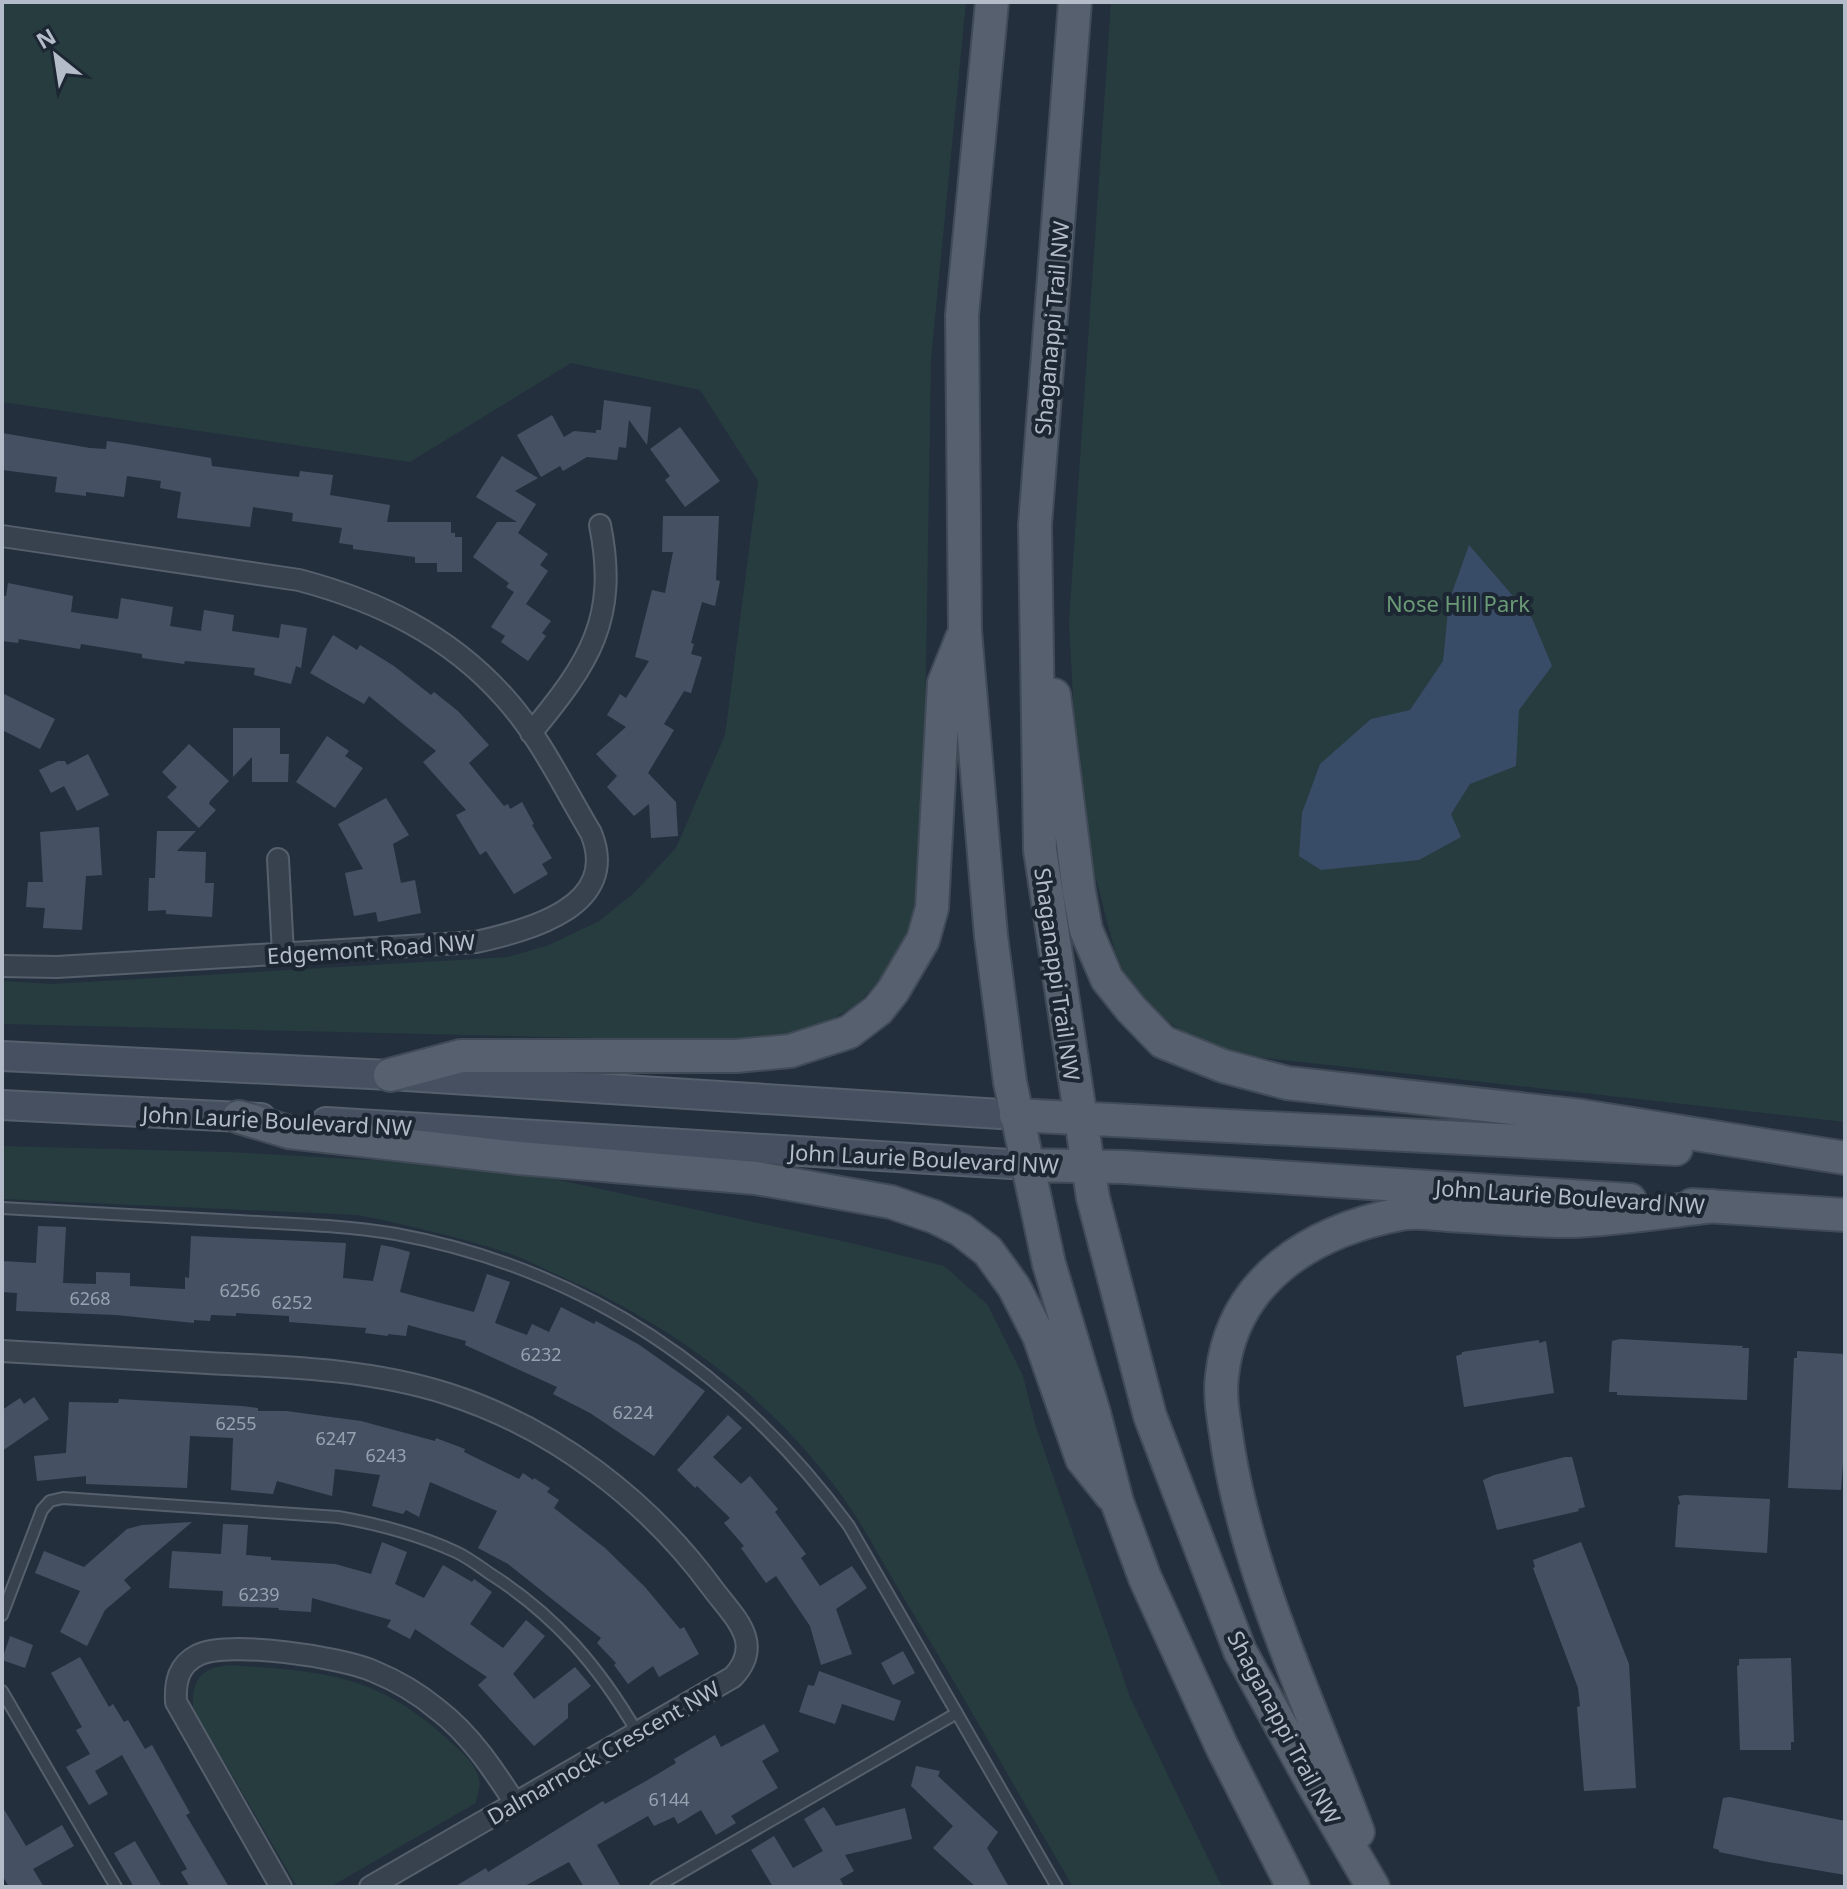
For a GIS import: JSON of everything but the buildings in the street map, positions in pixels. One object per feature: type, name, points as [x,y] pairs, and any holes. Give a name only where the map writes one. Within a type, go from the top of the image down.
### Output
[{"type":"main road","points":[[992,2],[962,315],[965,631],[991,936],[1016,1115],[1049,1264],[1117,1502],[1145,1578],[1222,1747],[1293,1887]]},
{"type":"main road","name":"Shaganappi Trail NW","points":[[1075,2],[1035,525],[1034,603],[1040,850],[1079,1118],[1087,1166],[1150,1416],[1240,1651],[1376,1887]]},
{"type":"main road","points":[[1034,603],[1051,665],[1086,930],[1107,979],[1163,1042],[1223,1066],[1287,1083],[1582,1116],[1845,1158]]},
{"type":"main road","points":[[390,1075],[461,1056],[736,1056],[790,1051],[849,1032],[878,1010],[923,940],[929,919],[936,851],[944,683],[965,631]]},
{"type":"main road","points":[[2,1056],[390,1075],[1016,1115],[1845,1158]]},
{"type":"main road","name":"John Laurie Boulevard NW","points":[[2,1105],[1026,1165],[1402,1183],[1845,1215]]},
{"type":"main road","points":[[239,1117],[305,1134],[519,1158],[756,1178],[891,1202],[935,1217],[975,1240],[999,1263],[1039,1336],[1082,1459],[1117,1502]]},
{"type":"main road","points":[[1376,1887],[1269,1602],[1234,1485],[1221,1377],[1235,1325],[1250,1298],[1276,1267],[1304,1248],[1344,1229],[1403,1213],[1574,1221],[1713,1206]]},
{"type":"street","points":[[531,733],[568,686],[596,634],[608,580],[607,556],[600,525]]},
{"type":"street","name":"Edgemont Road NW","points":[[2,536],[299,580],[340,591],[403,617],[446,644],[505,698],[531,733],[597,848],[598,863],[595,879],[582,899],[526,928],[476,942],[57,967],[2,966]]},
{"type":"street","points":[[278,859],[283,954]]},
{"type":"street","name":"Dalmarnock Crescent NW","points":[[2,1351],[310,1368],[409,1384],[450,1395],[513,1421],[606,1478],[644,1509],[687,1553],[746,1635],[748,1650],[745,1660],[733,1677],[370,1887]]},
{"type":"street","points":[[281,1887],[176,1702],[178,1673],[198,1655],[210,1651],[275,1650],[371,1670],[437,1708],[491,1766],[515,1803]]},
{"type":"lane","points":[[2,1208],[315,1225],[395,1234],[501,1261],[571,1289],[612,1310],[665,1344],[714,1381],[781,1443],[821,1488],[849,1526],[1057,1887]]},
{"type":"lane","points":[[2,1615],[42,1510],[50,1501],[63,1498],[338,1517],[377,1524],[458,1553],[537,1607],[590,1660],[637,1732]]},
{"type":"lane","points":[[2,1691],[116,1887]]},
{"type":"lane","points":[[656,1887],[957,1713]]},
{"type":"green space","points":[[2,2],[966,2],[931,359],[925,729],[918,901],[898,958],[857,1005],[827,1022],[767,1042],[2,1024],[2,981],[52,984],[508,957],[549,945],[599,921],[634,893],[676,848],[725,735],[758,481],[700,390],[571,363],[410,462],[2,402]]},
{"type":"green space","name":"Nose Hill Park","points":[[1111,2],[1845,2],[1845,1122],[1230,1054],[1189,1036],[1169,1022],[1151,1008],[1127,979],[1115,952],[1079,813],[1069,621]]},
{"type":"green space","points":[[2,1146],[227,1152],[389,1161],[545,1177],[944,1266],[987,1304],[1023,1376],[1036,1427],[1130,1697],[1222,1887],[1073,1887],[865,1531],[839,1492],[781,1424],[748,1393],[714,1365],[640,1316],[512,1254],[358,1215],[2,1199]]},
{"type":"green space","points":[[230,1665],[291,1670],[345,1679],[395,1700],[420,1716],[470,1761],[479,1782],[476,1803],[330,1887],[296,1885],[193,1708],[194,1689],[200,1676],[212,1669]]},
{"type":"water","points":[[1469,545],[1532,618],[1552,666],[1519,710],[1516,766],[1470,784],[1451,814],[1461,837],[1419,860],[1321,870],[1299,856],[1302,813],[1320,764],[1371,719],[1410,710],[1443,661],[1449,601]]}]
